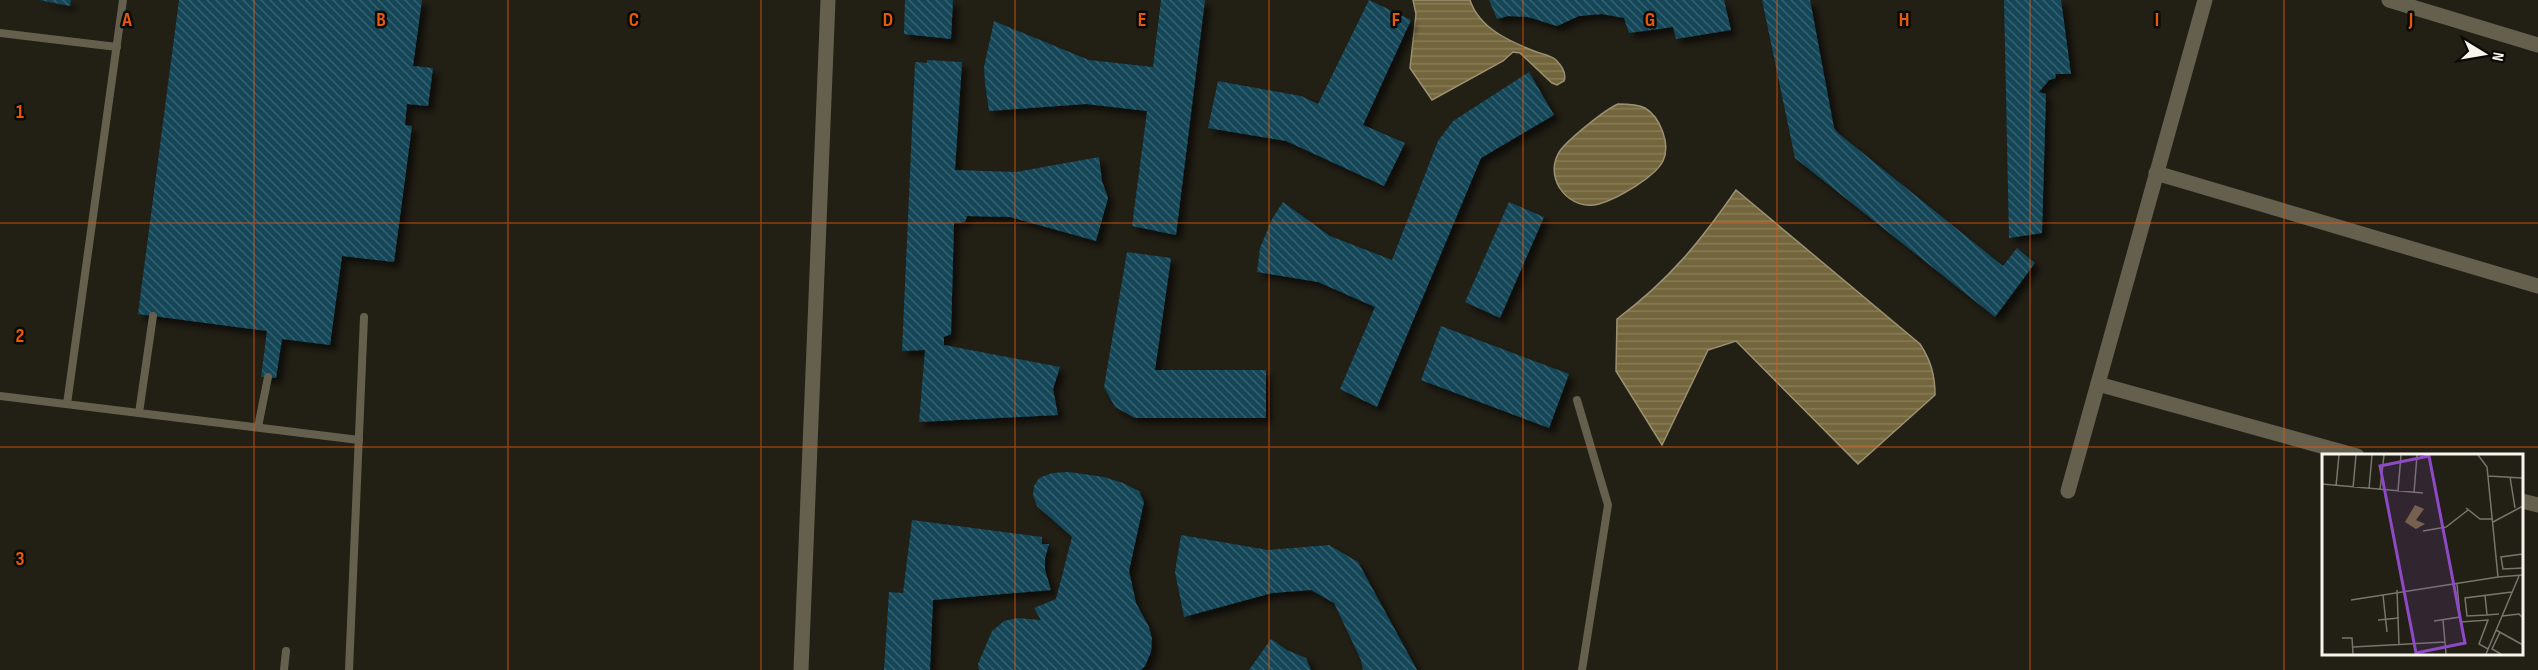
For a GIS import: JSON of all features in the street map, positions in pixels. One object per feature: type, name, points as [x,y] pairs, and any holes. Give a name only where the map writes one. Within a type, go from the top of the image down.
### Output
[{"type":"street","points":[[801,670],[828,0]]},
{"type":"street","points":[[2068,491],[2205,0]]},
{"type":"street","points":[[2389,0],[2538,45]]},
{"type":"street","points":[[2156,173],[2538,286]]},
{"type":"street","points":[[2098,384],[2350,454]]},
{"type":"street","points":[[2523,501],[2538,505]]},
{"type":"lane","points":[[67,404],[123,0]]},
{"type":"lane","points":[[0,33],[117,47]]},
{"type":"lane","points":[[139,413],[153,316]]},
{"type":"lane","points":[[350,670],[364,317]]},
{"type":"lane","points":[[258,427],[268,377]]},
{"type":"lane","points":[[0,396],[359,441]]},
{"type":"lane","points":[[1577,400],[1608,505],[1582,670]]},
{"type":"lane","points":[[284,670],[286,651]]},
{"type":"shaded area","points":[[1413,0],[1470,0],[1480,18],[1496,32],[1515,43],[1556,60],[1565,75],[1564,81],[1557,85],[1552,83],[1520,53],[1513,52],[1503,61],[1432,100],[1410,68],[1416,14]]},
{"type":"shaded area","points":[[1618,104],[1632,104],[1645,108],[1655,118],[1665,139],[1663,161],[1652,174],[1635,187],[1599,204],[1589,205],[1570,199],[1557,184],[1555,164],[1558,154],[1586,126]]},
{"type":"shaded area","points":[[1736,190],[1920,344],[1927,356],[1932,368],[1935,395],[1858,464],[1736,341],[1708,350],[1662,445],[1616,371],[1617,319],[1668,275],[1710,227]]},
{"type":"building","points":[[39,0],[71,0],[70,6]]},
{"type":"building","points":[[179,0],[422,0],[413,66],[433,68],[428,106],[407,104],[405,125],[412,126],[394,262],[342,256],[330,345],[282,339],[276,378],[261,377],[267,331],[138,314]]},
{"type":"building","points":[[905,0],[953,0],[951,39],[904,34]]},
{"type":"building","points":[[1161,0],[1205,0],[1176,235],[1132,226],[1147,111],[1086,104],[989,111],[985,83],[984,67],[994,21],[1089,60],[1153,67]]},
{"type":"building","points":[[1369,0],[1411,20],[1363,125],[1405,143],[1384,186],[1286,141],[1208,128],[1218,81],[1301,96],[1318,104]]},
{"type":"building","points":[[1489,0],[1724,0],[1731,30],[1676,39],[1673,27],[1629,33],[1624,18],[1602,14],[1579,16],[1557,26],[1528,17],[1508,16],[1497,19]]},
{"type":"building","points":[[1762,0],[1810,0],[1834,128],[1838,133],[2003,266],[2017,248],[2035,263],[1995,317],[1795,158]]},
{"type":"building","points":[[2004,0],[2061,0],[2071,74],[2055,74],[2056,78],[2049,80],[2039,92],[2046,94],[2042,233],[2009,238]]},
{"type":"building","points":[[927,60],[962,62],[955,170],[1016,172],[1099,157],[1102,181],[1108,198],[1096,241],[1010,217],[967,216],[965,222],[954,223],[951,334],[944,337],[944,345],[1060,367],[1053,389],[1058,415],[919,422],[925,350],[902,351],[915,62],[927,63]]},
{"type":"building","points":[[1529,72],[1554,115],[1481,158],[1377,407],[1340,389],[1375,307],[1318,282],[1257,272],[1260,248],[1272,219],[1283,202],[1330,236],[1392,260],[1438,141],[1453,121]]},
{"type":"building","points":[[1509,202],[1544,217],[1500,318],[1465,302]]},
{"type":"building","points":[[1127,252],[1171,258],[1155,370],[1266,370],[1266,418],[1135,418],[1115,407],[1104,387]]},
{"type":"building","points":[[1441,326],[1569,374],[1549,428],[1421,380]]},
{"type":"building","points":[[1069,472],[1104,477],[1123,483],[1139,491],[1144,502],[1129,571],[1136,603],[1149,627],[1152,639],[1151,652],[1145,666],[1141,670],[979,670],[978,664],[992,631],[1004,621],[1017,618],[1041,620],[1034,608],[1056,599],[1072,537],[1037,506],[1033,495],[1034,486],[1039,478],[1052,473]]},
{"type":"building","points":[[912,520],[1042,537],[1042,544],[1049,544],[1045,558],[1045,570],[1051,590],[933,600],[930,670],[884,670],[889,592],[903,593]]},
{"type":"building","points":[[1181,535],[1268,550],[1329,545],[1358,562],[1417,670],[1363,670],[1361,660],[1334,603],[1311,590],[1272,593],[1184,617],[1175,572]]},
{"type":"building","points":[[1271,639],[1287,650],[1306,658],[1311,670],[1249,670]]}]
